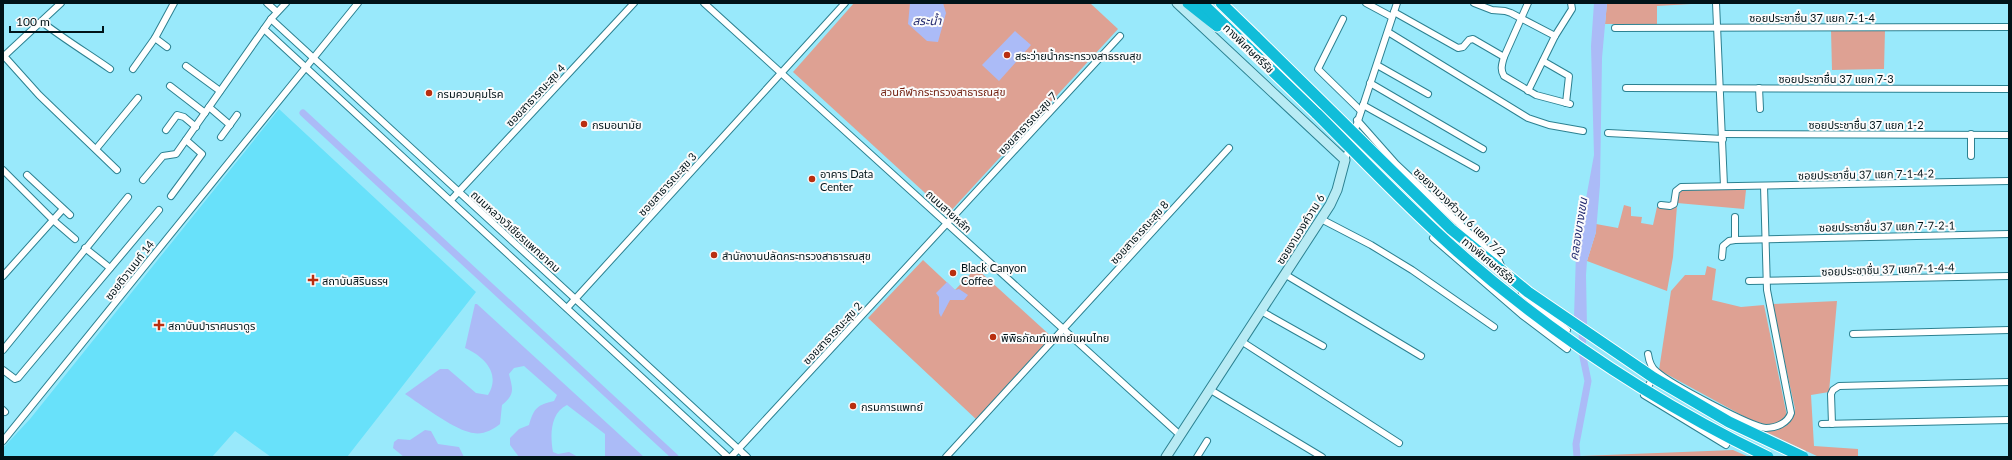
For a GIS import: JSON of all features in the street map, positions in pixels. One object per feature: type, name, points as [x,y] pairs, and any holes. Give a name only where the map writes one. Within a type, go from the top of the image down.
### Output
[{"type":"highway","points":[[1188,3],[1249,48]]},
{"type":"highway","name":"ทางพิเศษศรีรัช","points":[[1202,3],[1457,250],[1523,304],[1577,345],[1628,379],[1729,438],[1768,457]]},
{"type":"highway","name":"ทางพิเศษศรีรัช","points":[[1221,3],[1451,229],[1528,292],[1654,378],[1729,422],[1803,457]]},
{"type":"highway","points":[[1229,3],[1256,37]]},
{"type":"street","points":[[60,3],[42,22],[4,56],[39,95],[117,170]]},
{"type":"street","points":[[133,70],[155,38],[174,3]]},
{"type":"street","points":[[267,3],[277,12]]},
{"type":"street","points":[[142,180],[163,156],[174,156],[264,29],[286,3]]},
{"type":"street","points":[[307,67],[358,3]]},
{"type":"street","name":"ซอยสาธารณะสุข 4","points":[[451,200],[634,3]]},
{"type":"street","name":"ซอยสาธารณะสุข 3","points":[[567,308],[845,3]]},
{"type":"street","points":[[1177,3],[1345,160],[1397,3]]},
{"type":"street","points":[[1366,3],[1461,48],[1473,38],[1504,57]]},
{"type":"street","points":[[1474,3],[1492,10],[1505,10],[1555,36]]},
{"type":"street","points":[[1528,3],[1504,57],[1502,66],[1504,76],[1528,91],[1544,98],[1568,104],[1569,76],[1543,61]]},
{"type":"street","points":[[1528,91],[1555,36],[1572,9],[1571,3]]},
{"type":"street","points":[[1716,3],[1724,186]]},
{"type":"street","name":"ถนนสายหลัก","points":[[707,4],[1180,435]]},
{"type":"street","points":[[1343,19],[1318,69],[1362,108],[1476,168]]},
{"type":"street","name":"ถนนหลวงวิเชียรแพทยาคม","points":[[271,20],[747,457]]},
{"type":"street","points":[[42,22],[68,42],[83,50],[110,69]]},
{"type":"street","name":"ซอยประชาชื่น 37 แยก 7-1-4","points":[[1615,28],[2009,27]]},
{"type":"street","name":"ถนนหลวงวิเชียรแพทยาคม","points":[[264,29],[729,457]]},
{"type":"street","points":[[1388,32],[1528,118],[1549,125],[1583,131]]},
{"type":"street","name":"ซอยสาธารณะสุข 7","points":[[948,224],[1120,36]]},
{"type":"street","points":[[155,38],[167,47]]},
{"type":"street","points":[[1377,65],[1428,94]]},
{"type":"street","points":[[186,66],[220,91]]},
{"type":"street","name":"ซอยติวานนท์ 14","points":[[3,441],[307,67]]},
{"type":"street","points":[[1370,83],[1483,149]]},
{"type":"street","points":[[170,86],[230,125]]},
{"type":"street","name":"ซอยประชาชื่น 37 แยก 7-3","points":[[1626,88],[2009,89]]},
{"type":"street","points":[[1760,88],[1760,109]]},
{"type":"street","points":[[96,149],[138,98]]},
{"type":"street","points":[[166,130],[177,115],[184,117],[196,126]]},
{"type":"street","points":[[221,137],[237,115]]},
{"type":"street","name":"ซอยงามวงศ์วาน 6 แยก 7/2","points":[[1357,120],[1396,164],[1499,261],[1507,279],[1526,297],[1567,330]]},
{"type":"street","name":"ซอยประชาชื่น 37 แยก 1-2","points":[[1608,133],[1722,137],[2009,134]]},
{"type":"street","points":[[1971,134],[1971,156]]},
{"type":"street","points":[[171,196],[202,154],[186,140]]},
{"type":"street","name":"ซอยสาธารณะสุข 8","points":[[946,457],[1064,330],[1229,148]]},
{"type":"street","name":"ซอยงามวงศ์วาน 6","points":[[1166,457],[1209,389],[1286,275],[1321,220],[1334,197],[1345,160]]},
{"type":"street","points":[[3,170],[53,220],[75,239]]},
{"type":"street","points":[[27,175],[70,215]]},
{"type":"street","name":"ซอยประชาชื่น 37 แยก 7-1-4-2","points":[[1660,205],[1670,206],[1674,204],[1676,191],[1681,187],[2009,181]]},
{"type":"street","points":[[1648,354],[1649,362],[1656,372],[1674,384],[1755,426],[1773,427],[1785,423],[1791,413],[1770,310],[1767,281],[1764,186]]},
{"type":"street","points":[[3,350],[128,196]]},
{"type":"street","points":[[3,276],[63,209]]},
{"type":"street","points":[[4,372],[15,379],[18,378],[160,210]]},
{"type":"street","points":[[1450,216],[1433,238],[1510,306],[1567,349]]},
{"type":"street","points":[[1722,257],[1723,246],[1729,241],[1735,240],[1735,217]]},
{"type":"street","points":[[1321,220],[1371,245],[1405,266],[1494,327]]},
{"type":"street","name":"ซอยสาธารณะสุข 2","points":[[729,457],[948,224]]},
{"type":"street","name":"ซอยประชาชื่น 37 แยก 7-7-2-1","points":[[1735,240],[2009,234]]},
{"type":"street","points":[[85,248],[110,268]]},
{"type":"street","points":[[1286,275],[1421,356]]},
{"type":"street","name":"ซอยประชาชื่น 37 แยก7-1-4-4","points":[[1749,281],[2009,276]]},
{"type":"street","points":[[1262,311],[1323,346]]},
{"type":"street","points":[[1853,334],[2009,330]]},
{"type":"street","points":[[1241,341],[1399,443]]},
{"type":"street","points":[[1656,372],[1644,395],[1726,445]]},
{"type":"street","points":[[1832,424],[1831,394],[1833,390],[1839,386],[2009,382]]},
{"type":"street","points":[[1209,389],[1322,457]]},
{"type":"street","points":[[1822,424],[2009,420]]},
{"type":"street","points":[[1197,457],[1207,441]]},
{"type":"shaded area","name":"สถาบันสิรินธรฯ","points":[[279,109],[476,292],[347,457],[271,457],[235,431],[212,457],[3,457],[3,448],[30,419]]},
{"type":"green space","name":"สวนกีฬากระทรวงสาธารณสุข","points":[[854,3],[1090,3],[1118,29],[948,214],[793,72]]},
{"type":"green space","points":[[1607,3],[1708,3],[1657,6],[1657,24],[1605,24]]},
{"type":"green space","points":[[1831,30],[1885,30],[1884,69],[1832,70]]},
{"type":"green space","points":[[1680,190],[1746,190],[1744,209],[1677,203]]},
{"type":"green space","points":[[1624,205],[1631,207],[1631,216],[1642,217],[1641,223],[1653,225],[1657,207],[1677,206],[1673,257],[1667,291],[1587,261],[1596,232],[1596,224],[1618,228]]},
{"type":"green space","points":[[923,260],[955,290],[976,268],[1053,338],[978,421],[868,318]]},
{"type":"green space","points":[[1707,266],[1716,269],[1712,300],[1741,307],[1764,305],[1787,416],[1777,423],[1756,423],[1659,370],[1671,291],[1685,275],[1705,275]]},
{"type":"green space","points":[[1837,301],[1829,392],[1811,395],[1814,446],[1858,449],[1858,457],[1819,457],[1766,432],[1782,428],[1789,424],[1795,409],[1772,304]]},
{"type":"green space","points":[[1733,450],[1749,457],[1581,456]]},
{"type":"water","name":"สระน้ำ","points":[[910,3],[943,3],[946,13],[938,42],[927,41],[908,24]]},
{"type":"water","points":[[1594,3],[1607,3],[1602,58],[1600,185],[1596,232],[1587,261],[1587,327],[1574,317],[1576,253],[1594,155],[1591,46]]},
{"type":"water","name":"สระว่ายน้ำกระทรวงสาธรณสุข","points":[[1015,31],[1031,45],[999,81],[982,65]]},
{"type":"water","points":[[947,282],[955,290],[959,289],[968,295],[964,300],[950,300],[941,317],[939,313],[939,297],[936,293]]},
{"type":"water","points":[[475,304],[477,304],[644,457],[605,457],[605,434],[567,405],[557,413],[554,419],[552,426],[553,452],[558,454],[569,452],[578,457],[519,457],[510,445],[510,438],[519,429],[529,425],[537,408],[554,401],[557,395],[524,366],[514,368],[509,374],[512,391],[509,398],[502,405],[500,424],[489,431],[482,433],[469,432],[454,426],[405,394],[440,369],[448,369],[476,393],[488,395],[492,387],[492,373],[489,367],[479,356],[465,348]]},
{"type":"water","points":[[425,430],[431,431],[438,444],[459,447],[464,457],[404,457],[393,448],[394,442],[398,439],[410,440]]},
{"type":"waterway","points":[[303,113],[675,457]]},
{"type":"waterway","name":"คลองบางเขน","points":[[1577,457],[1576,444],[1588,381],[1583,357],[1582,328]]},
{"type":"place","name":"สระว่ายน้ำกระทรวงสาธรณสุข","points":[[1007,55]]},
{"type":"place","name":"กรมควบคุมโรค","points":[[429,93]]},
{"type":"place","name":"กรมอนามัย","points":[[584,124]]},
{"type":"place","name":"อาคาร Data Center","points":[[812,179]]},
{"type":"place","name":"สำนักงานปลัดกระทรวงสาธารณสุข","points":[[714,255]]},
{"type":"place","name":"Black Canyon Coffee","points":[[953,273]]},
{"type":"place","name":"สถาบันสิรินธรฯ","points":[[313,280]]},
{"type":"place","name":"สถาบันบำราศนราดูร","points":[[159,325]]},
{"type":"place","name":"พิพิธภัณฑ์แพทย์แผนไทย","points":[[993,337]]},
{"type":"place","name":"กรมการแพทย์","points":[[853,406]]}]
